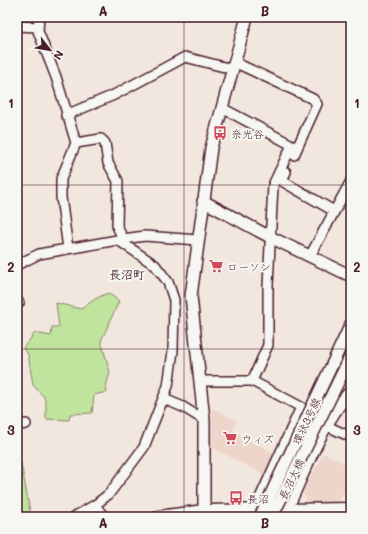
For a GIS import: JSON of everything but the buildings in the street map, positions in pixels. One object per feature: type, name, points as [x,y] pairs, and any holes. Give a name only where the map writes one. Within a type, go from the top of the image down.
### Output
[{"type":"main road","points":[[159,517],[204,511],[257,514],[343,512]]},
{"type":"street","points":[[39,17],[38,27],[56,77],[66,116],[76,143],[61,179],[61,197],[68,249]]},
{"type":"street","points":[[204,511],[204,420],[201,381],[191,305],[198,240],[211,148],[247,17]]},
{"type":"street","points":[[17,26],[38,27]]},
{"type":"street","points":[[66,116],[114,95],[185,57],[233,66],[313,99],[317,104],[282,181],[334,211]]},
{"type":"street","points":[[222,108],[292,145],[273,185],[270,237],[268,345],[252,381]]},
{"type":"street","points":[[74,517],[95,505],[109,494],[144,447],[168,386],[173,351],[174,300],[168,282],[155,265],[120,239],[117,226],[118,181],[108,163],[105,143],[101,139],[76,143]]},
{"type":"street","points":[[310,256],[351,180]]},
{"type":"street","points":[[203,201],[270,237],[351,276]]},
{"type":"street","points":[[17,265],[39,254],[120,239],[146,236],[198,240]]},
{"type":"street","name":"環状3号線","points":[[257,514],[351,324]]},
{"type":"street","name":"長沼大橋","points":[[272,517],[351,355]]},
{"type":"street","points":[[201,381],[252,381],[301,408],[257,514]]},
{"type":"street","points":[[285,513],[337,407],[351,391]]},
{"type":"street","points":[[164,399],[183,407],[204,420]]},
{"type":"street","points":[[17,420],[19,425],[26,424]]},
{"type":"street","points":[[327,426],[351,437]]},
{"type":"street","points":[[95,505],[104,517]]},
{"type":"shaded area","name":"ウィズ","points":[[212,408],[237,421],[233,430],[276,454],[265,475],[211,447]]},
{"type":"shaded area","points":[[324,453],[351,467],[351,491],[346,488],[338,502],[309,502],[302,493]]},
{"type":"green space","points":[[108,293],[119,301],[101,341],[110,372],[106,387],[107,392],[94,395],[92,413],[70,414],[69,420],[46,419],[46,404],[44,397],[33,385],[28,354],[23,348],[35,333],[51,336],[52,327],[59,327],[56,303],[81,309],[95,299]]},
{"type":"green space","points":[[17,460],[21,463],[31,517],[17,517]]},
{"type":"place","name":"奈光谷","points":[[220,133]]},
{"type":"place","name":"ローソン","points":[[216,266]]},
{"type":"place","name":"ウィズ","points":[[230,438]]},
{"type":"place","name":"長沼","points":[[236,498]]},
{"type":"district","name":"長沼町","points":[[127,274]]}]
